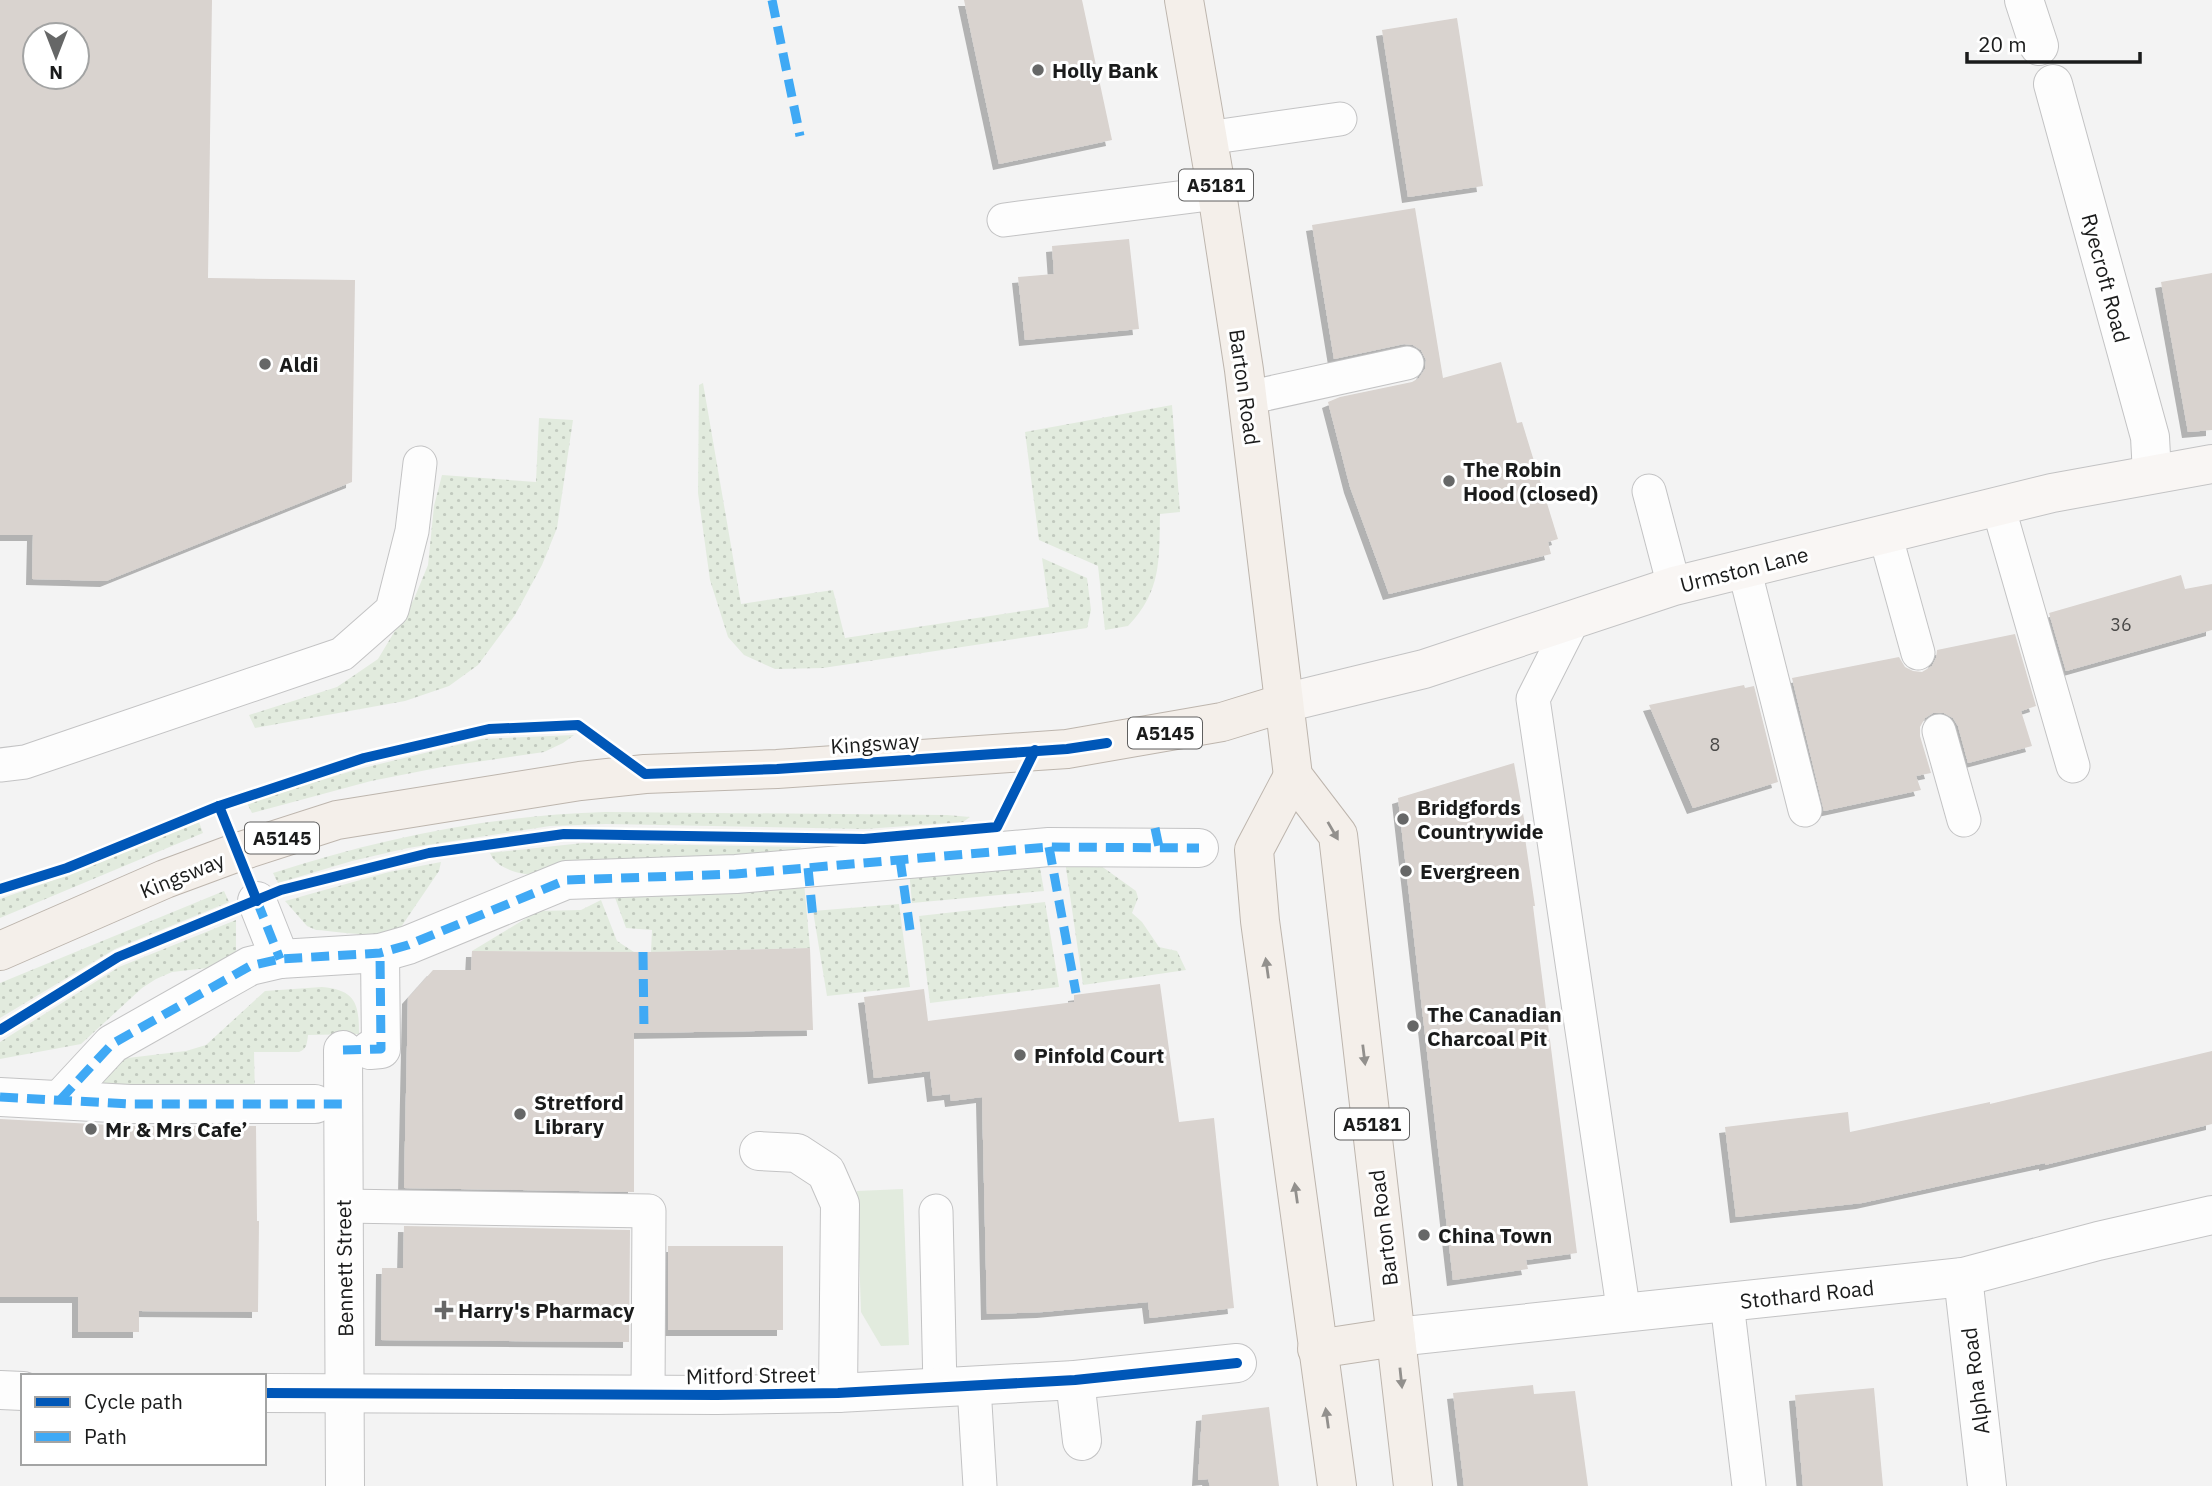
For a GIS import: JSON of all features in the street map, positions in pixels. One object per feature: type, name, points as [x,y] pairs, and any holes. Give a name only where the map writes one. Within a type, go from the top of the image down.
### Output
[{"type":"main road","name":"Barton Road","points":[[1184,0],[1217,193],[1247,398],[1293,776],[1338,835],[1413,1486]]},
{"type":"main road","name":"Urmston Lane","points":[[1284,703],[1424,669],[1674,586],[2052,493],[2212,464]]},
{"type":"main road","name":"Kingsway","points":[[0,951],[165,879],[237,852],[337,820],[580,781],[645,774],[777,769],[1067,749],[1222,722],[1284,703]]},
{"type":"main road","points":[[1293,776],[1254,850],[1260,921],[1337,1486]]},
{"type":"main road","points":[[1317,1349],[1396,1338]]},
{"type":"street","points":[[2024,0],[2039,46]]},
{"type":"street","name":"Ryecroft Road","points":[[2053,84],[2150,437],[2152,474]]},
{"type":"street","points":[[60,1100],[112,1044],[265,962],[380,953],[408,945],[566,880],[736,874],[1157,837],[1199,849]]},
{"type":"street","points":[[257,901],[265,962]]},
{"type":"street","name":"Bennett Street","points":[[345,1486],[344,1206],[356,1051],[381,1049],[380,953]]},
{"type":"street","points":[[0,1097],[130,1104],[315,1104]]},
{"type":"street","points":[[758,1151],[797,1153],[826,1172],[840,1204],[838,1392]]},
{"type":"street","name":"Stothard Road","points":[[1396,1338],[1963,1277],[2098,1241],[2212,1215]]},
{"type":"street","name":"Alpha Road","points":[[1963,1277],[1987,1486]]},
{"type":"street","name":"Mitford Street","points":[[266,1393],[648,1395],[838,1392],[1075,1380],[1237,1363]]},
{"type":"street","points":[[1075,1380],[1082,1441]]},
{"type":"street","points":[[0,1390],[21,1391]]},
{"type":"lane","points":[[1207,138],[1340,119]]},
{"type":"lane","points":[[1004,220],[1217,193]]},
{"type":"lane","points":[[1247,398],[1407,363]]},
{"type":"lane","points":[[0,765],[25,762],[342,654],[392,610],[412,531],[420,463]]},
{"type":"lane","points":[[1649,491],[1674,586]]},
{"type":"lane","points":[[1998,506],[2073,766]]},
{"type":"lane","points":[[1885,534],[1918,653]]},
{"type":"lane","points":[[1744,568],[1805,810]]},
{"type":"lane","points":[[1574,618],[1533,699],[1625,1314]]},
{"type":"lane","points":[[1940,731],[1964,820]]},
{"type":"lane","points":[[344,1206],[649,1211],[648,1395]]},
{"type":"lane","points":[[936,1211],[957,1387],[980,1486]]},
{"type":"lane","points":[[1727,1303],[1749,1486]]},
{"type":"shaded area","points":[[703,383],[741,604],[833,590],[845,638],[1049,607],[1042,558],[1087,578],[1091,610],[1087,628],[823,668],[775,669],[744,655],[728,637],[710,580],[698,493],[699,385]]},
{"type":"shaded area","points":[[1172,405],[1180,512],[1160,514],[1156,574],[1153,587],[1139,613],[1128,626],[1105,630],[1098,566],[1039,540],[1025,432]]},
{"type":"shaded area","points":[[539,418],[573,420],[557,528],[542,565],[515,615],[478,665],[449,686],[405,701],[255,728],[249,715],[337,687],[378,659],[414,599],[428,565],[434,506],[442,475],[536,482]]},
{"type":"shaded area","points":[[574,735],[544,752],[371,781],[252,813],[247,803],[355,770],[482,739]]},
{"type":"shaded area","points":[[606,812],[970,817],[963,822],[865,829],[606,824],[550,826],[408,848],[278,883],[273,873],[355,849],[438,830],[521,818]]},
{"type":"shaded area","points":[[199,822],[203,833],[0,918],[0,899]]},
{"type":"shaded area","points":[[583,843],[801,847],[794,857],[537,875],[504,867],[493,859],[490,853]]},
{"type":"shaded area","points":[[1065,861],[1097,863],[1136,891],[1138,898],[1132,913],[1142,922],[1159,947],[1177,951],[1186,970],[1083,985]]},
{"type":"shaded area","points":[[441,862],[439,871],[401,927],[383,934],[316,930],[307,926],[285,901],[389,872]]},
{"type":"shaded area","points":[[1039,862],[1044,891],[912,903],[909,870]]},
{"type":"shaded area","points":[[804,883],[810,948],[651,952],[652,930],[626,928],[613,892]]},
{"type":"shaded area","points":[[224,891],[229,902],[115,949],[0,1018],[0,983]]},
{"type":"shaded area","points":[[601,900],[617,941],[634,952],[472,951],[538,911],[581,910]]},
{"type":"shaded area","points":[[1045,902],[1059,987],[930,1003],[919,916]]},
{"type":"shaded area","points":[[899,904],[910,987],[827,996],[813,911]]},
{"type":"shaded area","points":[[236,920],[236,952],[233,957],[216,967],[172,972],[156,979],[142,988],[81,1044],[0,1059],[0,1042],[119,967]]},
{"type":"shaded area","points":[[322,987],[342,991],[353,1000],[358,1014],[359,1034],[308,1035],[305,1047],[299,1052],[254,1052],[255,1098],[101,1084],[111,1060],[186,1051],[206,1045],[265,991]]},
{"type":"shaded area","points":[[903,1189],[909,1345],[881,1346],[861,1312],[857,1191]]},
{"type":"building","points":[[0,0],[212,0],[208,278],[355,280],[352,482],[106,581],[32,579],[33,535],[0,535]]},
{"type":"building","name":"Holly Bank","points":[[964,0],[1082,0],[1112,140],[999,164]]},
{"type":"building","points":[[1457,18],[1483,186],[1408,197],[1382,30]]},
{"type":"building","name":"The Robin Hood (closed)","points":[[1415,208],[1443,378],[1501,362],[1517,423],[1522,422],[1558,539],[1548,542],[1551,554],[1389,594],[1350,487],[1328,402],[1412,382],[1419,378],[1425,369],[1426,360],[1421,350],[1404,344],[1334,359],[1312,225]]},
{"type":"building","points":[[1129,239],[1139,329],[1025,340],[1018,277],[1054,274],[1052,246]]},
{"type":"building","points":[[2212,273],[2212,430],[2188,432],[2161,282]]},
{"type":"building","points":[[2181,575],[2185,589],[2212,584],[2212,630],[2066,671],[2049,613]]},
{"type":"building","points":[[2015,634],[2036,706],[2021,711],[2032,746],[1968,763],[1958,726],[1953,718],[1944,713],[1933,713],[1925,718],[1920,727],[1931,773],[1916,776],[1921,790],[1824,811],[1792,678],[1899,657],[1905,667],[1922,672],[1932,666],[1937,650]]},
{"type":"building","points":[[1744,685],[1745,688],[1754,686],[1778,782],[1693,808],[1649,705]]},
{"type":"building","points":[[1514,763],[1526,830],[1533,906],[1577,1253],[1526,1260],[1528,1269],[1453,1280],[1398,798]]},
{"type":"building","name":"Stretford Library","points":[[810,948],[813,1030],[634,1033],[634,1192],[404,1188],[408,998],[433,970],[471,970],[472,951],[648,952]]},
{"type":"building","points":[[1160,984],[1179,1122],[1214,1118],[1234,1308],[1150,1318],[1148,1302],[1043,1312],[987,1314],[982,1097],[951,1101],[950,1094],[933,1096],[930,1071],[874,1078],[864,997],[924,989],[928,1021],[1074,1002],[1074,995]]},
{"type":"building","points":[[2212,1051],[2212,1124],[2045,1165],[1862,1203],[1736,1217],[1725,1127],[1848,1112],[1850,1132],[1990,1104]]},
{"type":"building","points":[[0,1119],[130,1126],[256,1126],[258,1312],[139,1311],[139,1332],[78,1332],[78,1297],[0,1297]]},
{"type":"building","points":[[404,1226],[630,1230],[629,1342],[381,1340],[382,1268],[403,1268]]},
{"type":"building","points":[[668,1246],[783,1246],[783,1330],[668,1330]]},
{"type":"building","points":[[1533,1385],[1534,1394],[1575,1391],[1588,1486],[1464,1486],[1453,1393]]},
{"type":"building","points":[[1874,1388],[1883,1486],[1803,1486],[1795,1395]]},
{"type":"building","points":[[1269,1407],[1279,1486],[1210,1486],[1208,1479],[1198,1480],[1202,1415]]},
{"type":"marked path","points":[[772,0],[800,136]]},
{"type":"marked path","points":[[1155,828],[1159,847]]},
{"type":"marked path","points":[[1049,847],[1076,993]]},
{"type":"marked path","points":[[60,1100],[112,1044],[250,966],[280,959],[380,953],[408,945],[566,880],[736,874],[1049,847],[1199,848]]},
{"type":"marked path","points":[[900,859],[910,930]]},
{"type":"marked path","points":[[808,868],[813,918]]},
{"type":"marked path","points":[[257,901],[280,959]]},
{"type":"marked path","points":[[643,952],[644,1031]]},
{"type":"marked path","points":[[343,1050],[381,1049],[380,953]]},
{"type":"marked path","points":[[0,1097],[130,1104],[343,1104]]},
{"type":"cycle path","points":[[0,889],[67,868],[219,806],[364,758],[489,729],[578,725],[645,774],[777,769],[1067,749],[1107,743]]},
{"type":"cycle path","points":[[0,1030],[118,957],[281,890],[429,853],[564,834],[864,839],[997,827],[1035,750]]},
{"type":"cycle path","points":[[219,806],[257,901]]},
{"type":"cycle path","points":[[266,1393],[838,1393],[1075,1380],[1237,1363]]},
{"type":"place","name":"Holly Bank","points":[[1038,70]]},
{"type":"place","name":"Aldi","points":[[265,364]]},
{"type":"place","name":"The Robin Hood (closed)","points":[[1449,481]]},
{"type":"place","name":"Bridgfords Countrywide","points":[[1403,819]]},
{"type":"place","name":"Evergreen","points":[[1406,871]]},
{"type":"place","name":"The Canadian Charcoal Pit","points":[[1413,1026]]},
{"type":"place","name":"Pinfold Court","points":[[1020,1055]]},
{"type":"place","name":"Stretford Library","points":[[520,1114]]},
{"type":"place","name":"Mr & Mrs Cafe’","points":[[91,1129]]},
{"type":"place","name":"China Town","points":[[1424,1235]]},
{"type":"place","name":"Harry's Pharmacy","points":[[444,1310]]}]
